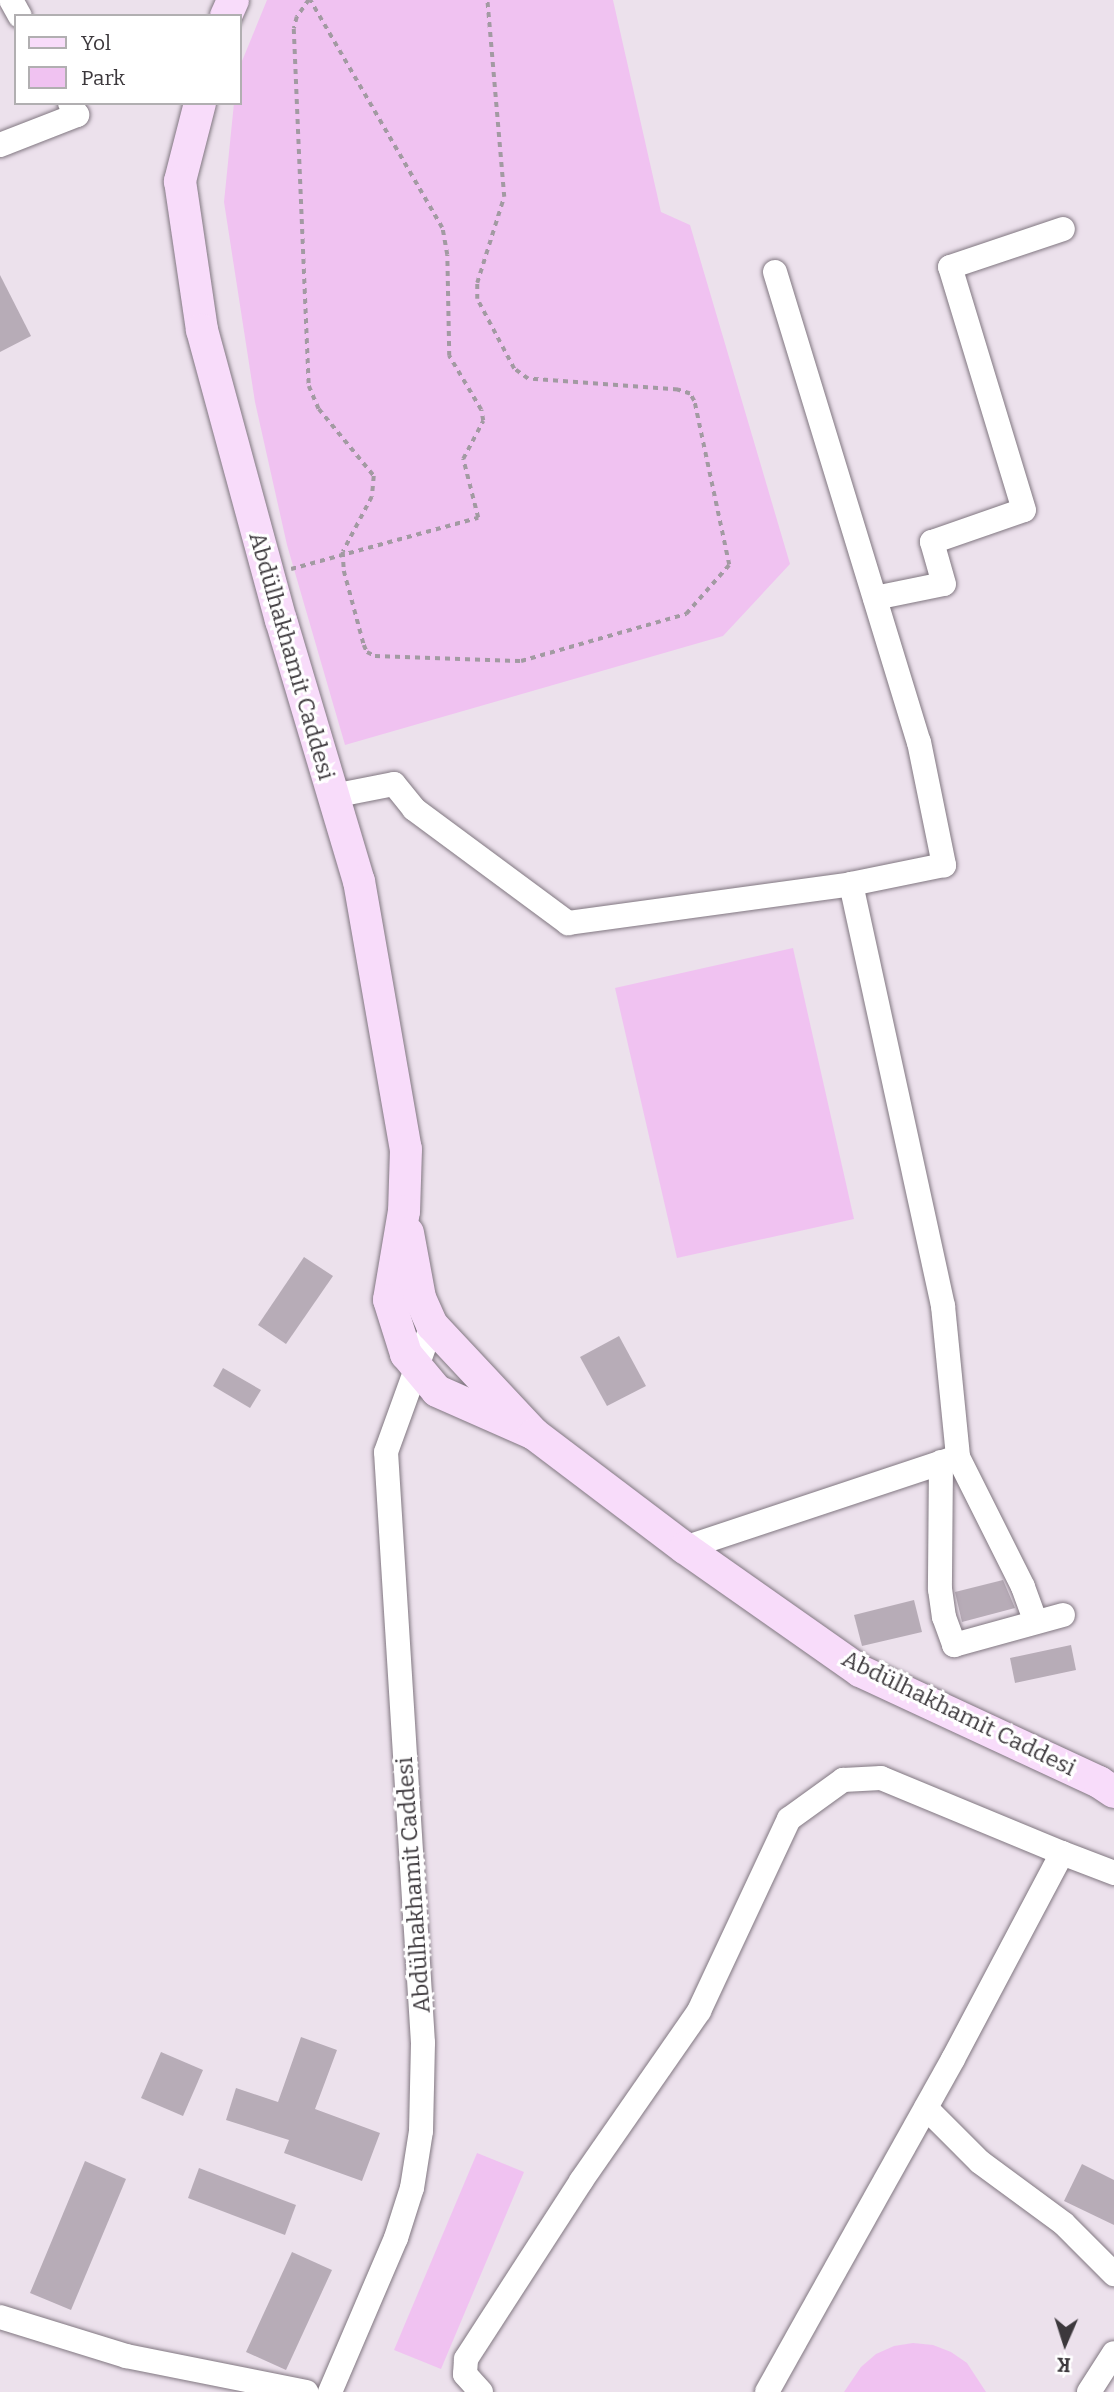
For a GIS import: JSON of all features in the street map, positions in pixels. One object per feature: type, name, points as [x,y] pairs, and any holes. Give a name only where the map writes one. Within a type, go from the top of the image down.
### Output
[{"type":"main road","name":"Abdülhakhamit Caddesi","points":[[199,105],[180,181],[202,330],[332,796],[359,881],[406,1149],[404,1211],[414,1307],[406,1354],[437,1391],[534,1434]]},
{"type":"main road","name":"Abdülhakhamit Caddesi","points":[[414,1307],[534,1434],[685,1548],[860,1671],[1099,1782],[1114,1792]]},
{"type":"street","points":[[0,145],[77,116],[71,105]]},
{"type":"street","points":[[875,598],[944,584],[932,542],[1024,510],[950,267],[1063,229]]},
{"type":"street","points":[[332,796],[394,784],[414,809],[568,923],[851,884],[944,865],[919,742],[775,272]]},
{"type":"street","points":[[851,884],[943,1307],[949,1460],[940,1589],[944,1617],[954,1645],[1063,1615]]},
{"type":"street","name":"Abdülhakhamit Caddesi","points":[[330,2392],[396,2238],[412,2188],[421,2131],[424,2043],[386,1452],[415,1367],[414,1307]]},
{"type":"street","points":[[685,1548],[949,1460]]},
{"type":"street","points":[[949,1460],[1023,1587],[1036,1622]]},
{"type":"street","points":[[481,2392],[465,2374],[466,2359],[580,2181],[699,2011],[789,1819],[843,1780],[881,1778],[1114,1873]]},
{"type":"street","points":[[767,2392],[926,2108],[1062,1853]]},
{"type":"street","points":[[926,2108],[980,2162],[1064,2224],[1114,2273]]},
{"type":"street","points":[[0,2317],[126,2356],[306,2392]]},
{"type":"street","points":[[1089,2392],[1114,2353]]},
{"type":"path","points":[[280,572],[343,557],[478,519],[463,459],[483,415],[449,356],[447,255],[442,228],[310,0],[297,17],[293,29],[309,386],[319,409],[368,467],[374,483],[372,497],[345,546],[343,557],[364,645],[370,655],[521,661],[686,614],[729,565],[694,401],[690,394],[678,390],[528,379],[513,369],[477,299],[477,283],[504,197],[487,0]]},
{"type":"green space","points":[[267,0],[613,0],[661,212],[690,225],[790,564],[723,636],[345,745],[287,545],[255,402],[224,202],[234,105],[242,105],[242,61]]},
{"type":"green space","points":[[793,948],[854,1219],[677,1258],[615,988]]},
{"type":"green space","points":[[477,2153],[524,2172],[441,2369],[394,2350]]},
{"type":"green space","points":[[913,2343],[933,2345],[951,2352],[967,2363],[986,2392],[844,2392],[861,2367],[876,2354],[894,2346]]},
{"type":"building","points":[[0,275],[31,336],[0,352]]},
{"type":"building","points":[[304,1257],[333,1276],[286,1344],[258,1325]]},
{"type":"building","points":[[619,1336],[646,1386],[607,1406],[580,1357]]},
{"type":"building","points":[[223,1368],[261,1390],[250,1408],[213,1386]]},
{"type":"building","points":[[1003,1580],[1015,1608],[962,1622],[955,1592]]},
{"type":"building","points":[[914,1600],[922,1632],[862,1646],[854,1615]]},
{"type":"building","points":[[1071,1645],[1076,1670],[1015,1683],[1010,1658]]},
{"type":"building","points":[[301,2037],[337,2050],[315,2109],[380,2133],[362,2181],[284,2153],[289,2140],[226,2120],[236,2088],[278,2102]]},
{"type":"building","points":[[161,2052],[203,2070],[183,2116],[141,2098]]},
{"type":"building","points":[[85,2161],[126,2179],[71,2310],[30,2293]]},
{"type":"building","points":[[1082,2164],[1114,2180],[1114,2225],[1064,2201]]},
{"type":"building","points":[[199,2168],[296,2205],[285,2235],[188,2198]]},
{"type":"building","points":[[292,2252],[332,2270],[286,2370],[246,2352]]}]
